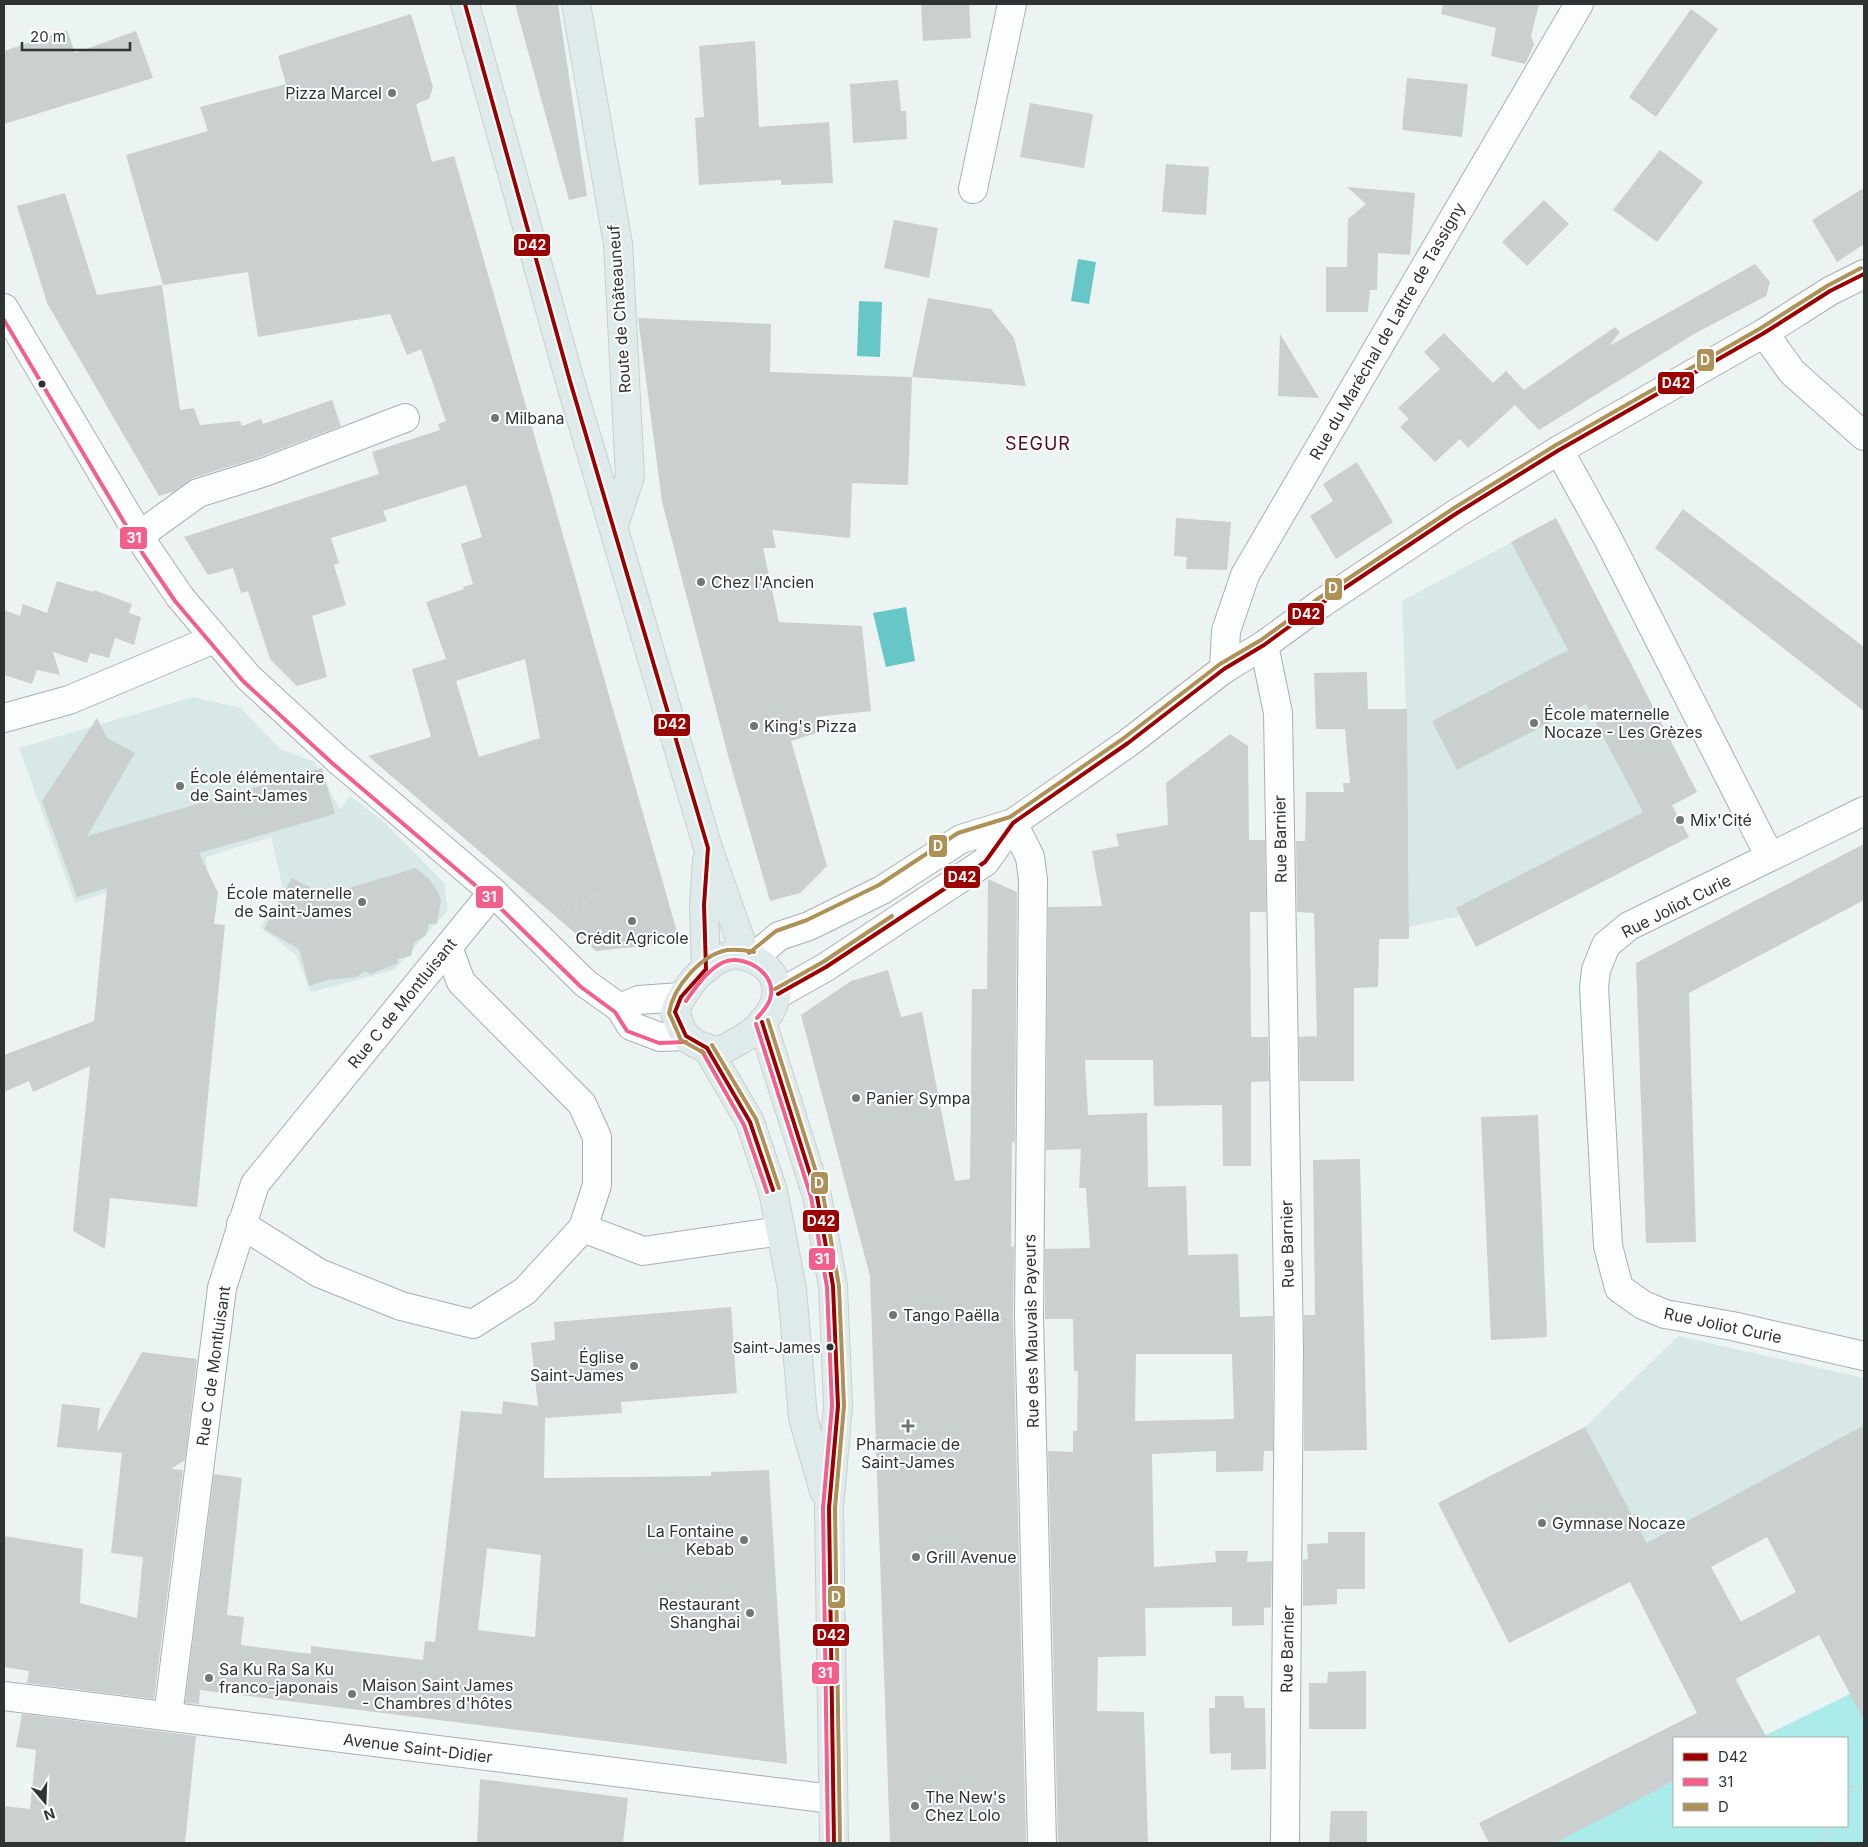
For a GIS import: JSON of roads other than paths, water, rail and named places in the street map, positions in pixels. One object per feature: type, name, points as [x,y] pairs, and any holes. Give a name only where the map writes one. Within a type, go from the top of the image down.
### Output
[{"type":"main road","points":[[465,4],[570,381],[708,848],[749,957]]},
{"type":"main road","name":"Route de Châteauneuf","points":[[576,4],[618,244],[630,476],[614,525]]},
{"type":"main road","points":[[706,969],[704,905],[708,848]]},
{"type":"main road","points":[[696,1042],[722,1050],[745,1037],[762,1022],[771,1010],[778,994],[774,979],[767,967],[749,957],[735,954],[722,956],[706,969],[681,997],[676,1012],[696,1042],[750,1122],[773,1191],[792,1289],[803,1418],[829,1508]]},
{"type":"main road","points":[[762,1022],[816,1196],[832,1286],[838,1406],[829,1508],[834,1843]]},
{"type":"street","points":[[973,189],[1012,4]]},
{"type":"street","name":"Rue du Maréchal de Lattre de Tassigny","points":[[1224,669],[1226,631],[1245,575],[1579,4]]},
{"type":"street","points":[[749,957],[780,936],[809,926],[882,890],[961,839],[1013,823],[1128,743],[1224,669],[1264,646],[1319,605],[1457,513],[1560,450],[1764,333],[1830,291],[1864,274]]},
{"type":"street","points":[[4,308],[140,535],[180,596],[214,639],[248,677],[329,751],[493,892],[585,983],[620,1008],[631,1026],[660,1037],[696,1042]]},
{"type":"street","points":[[1764,333],[1792,372],[1864,436]]},
{"type":"street","points":[[140,535],[198,493],[265,472],[405,418]]},
{"type":"street","points":[[1560,450],[1727,769],[1770,857]]},
{"type":"street","points":[[4,718],[69,700],[214,639]]},
{"type":"street","name":"Rue Barnier","points":[[1264,646],[1278,713],[1288,1319],[1285,1843]]},
{"type":"street","name":"Rue Joliot Curie","points":[[1864,811],[1630,926],[1606,945],[1596,970],[1594,987],[1608,1246],[1619,1288],[1643,1305],[1665,1314],[1732,1326],[1864,1356]]},
{"type":"street","points":[[778,994],[826,967],[985,862],[1013,823]]},
{"type":"street","name":"Rue des Mauvais Payeurs","points":[[1013,823],[1030,856],[1033,880],[1029,1317],[1042,1843]]},
{"type":"street","name":"Rue C de Montluisant","points":[[168,1716],[222,1288],[255,1184],[493,892]]},
{"type":"street","points":[[241,1224],[319,1273],[401,1306],[473,1324],[525,1291],[583,1228],[597,1185],[597,1136],[582,1104],[461,982],[448,947]]},
{"type":"street","points":[[620,1008],[639,1000],[681,997]]},
{"type":"street","points":[[583,1228],[643,1251],[781,1231]]},
{"type":"street","name":"Avenue Saint-Didier","points":[[4,1696],[832,1799]]},
{"type":"place","name":"Pizza Marcel","points":[[392,93]]},
{"type":"place","name":"Milbana","points":[[495,418]]},
{"type":"place","name":"Chez l'Ancien","points":[[701,582]]},
{"type":"place","name":"École maternelle Nocaze - Les Grèzes","points":[[1534,723]]},
{"type":"place","name":"King's Pizza","points":[[754,726]]},
{"type":"place","name":"École élémentaire de Saint-James","points":[[180,786]]},
{"type":"place","name":"Mix'Cité","points":[[1680,820]]},
{"type":"place","name":"École maternelle de Saint-James","points":[[362,902]]},
{"type":"place","name":"Crédit Agricole","points":[[632,921]]},
{"type":"place","name":"Panier Sympa","points":[[856,1098]]},
{"type":"place","name":"Tango Paëlla","points":[[893,1315]]},
{"type":"place","name":"Saint-James","points":[[830,1347]]},
{"type":"place","name":"Église Saint-James","points":[[634,1366]]},
{"type":"place","name":"Pharmacie de Saint-James","points":[[908,1426]]},
{"type":"place","name":"Gymnase Nocaze","points":[[1542,1523]]},
{"type":"place","name":"La Fontaine Kebab","points":[[744,1540]]},
{"type":"place","name":"Grill Avenue","points":[[916,1557]]},
{"type":"place","name":"Restaurant Shanghai","points":[[750,1613]]},
{"type":"place","name":"Sa Ku Ra Sa Ku franco-japonais","points":[[209,1678]]},
{"type":"place","name":"Maison Saint James - Chambres d'hôtes","points":[[352,1694]]},
{"type":"place","name":"The New's Chez Lolo","points":[[915,1806]]},
{"type":"district","name":"SEGUR","points":[[1038,443]]}]
